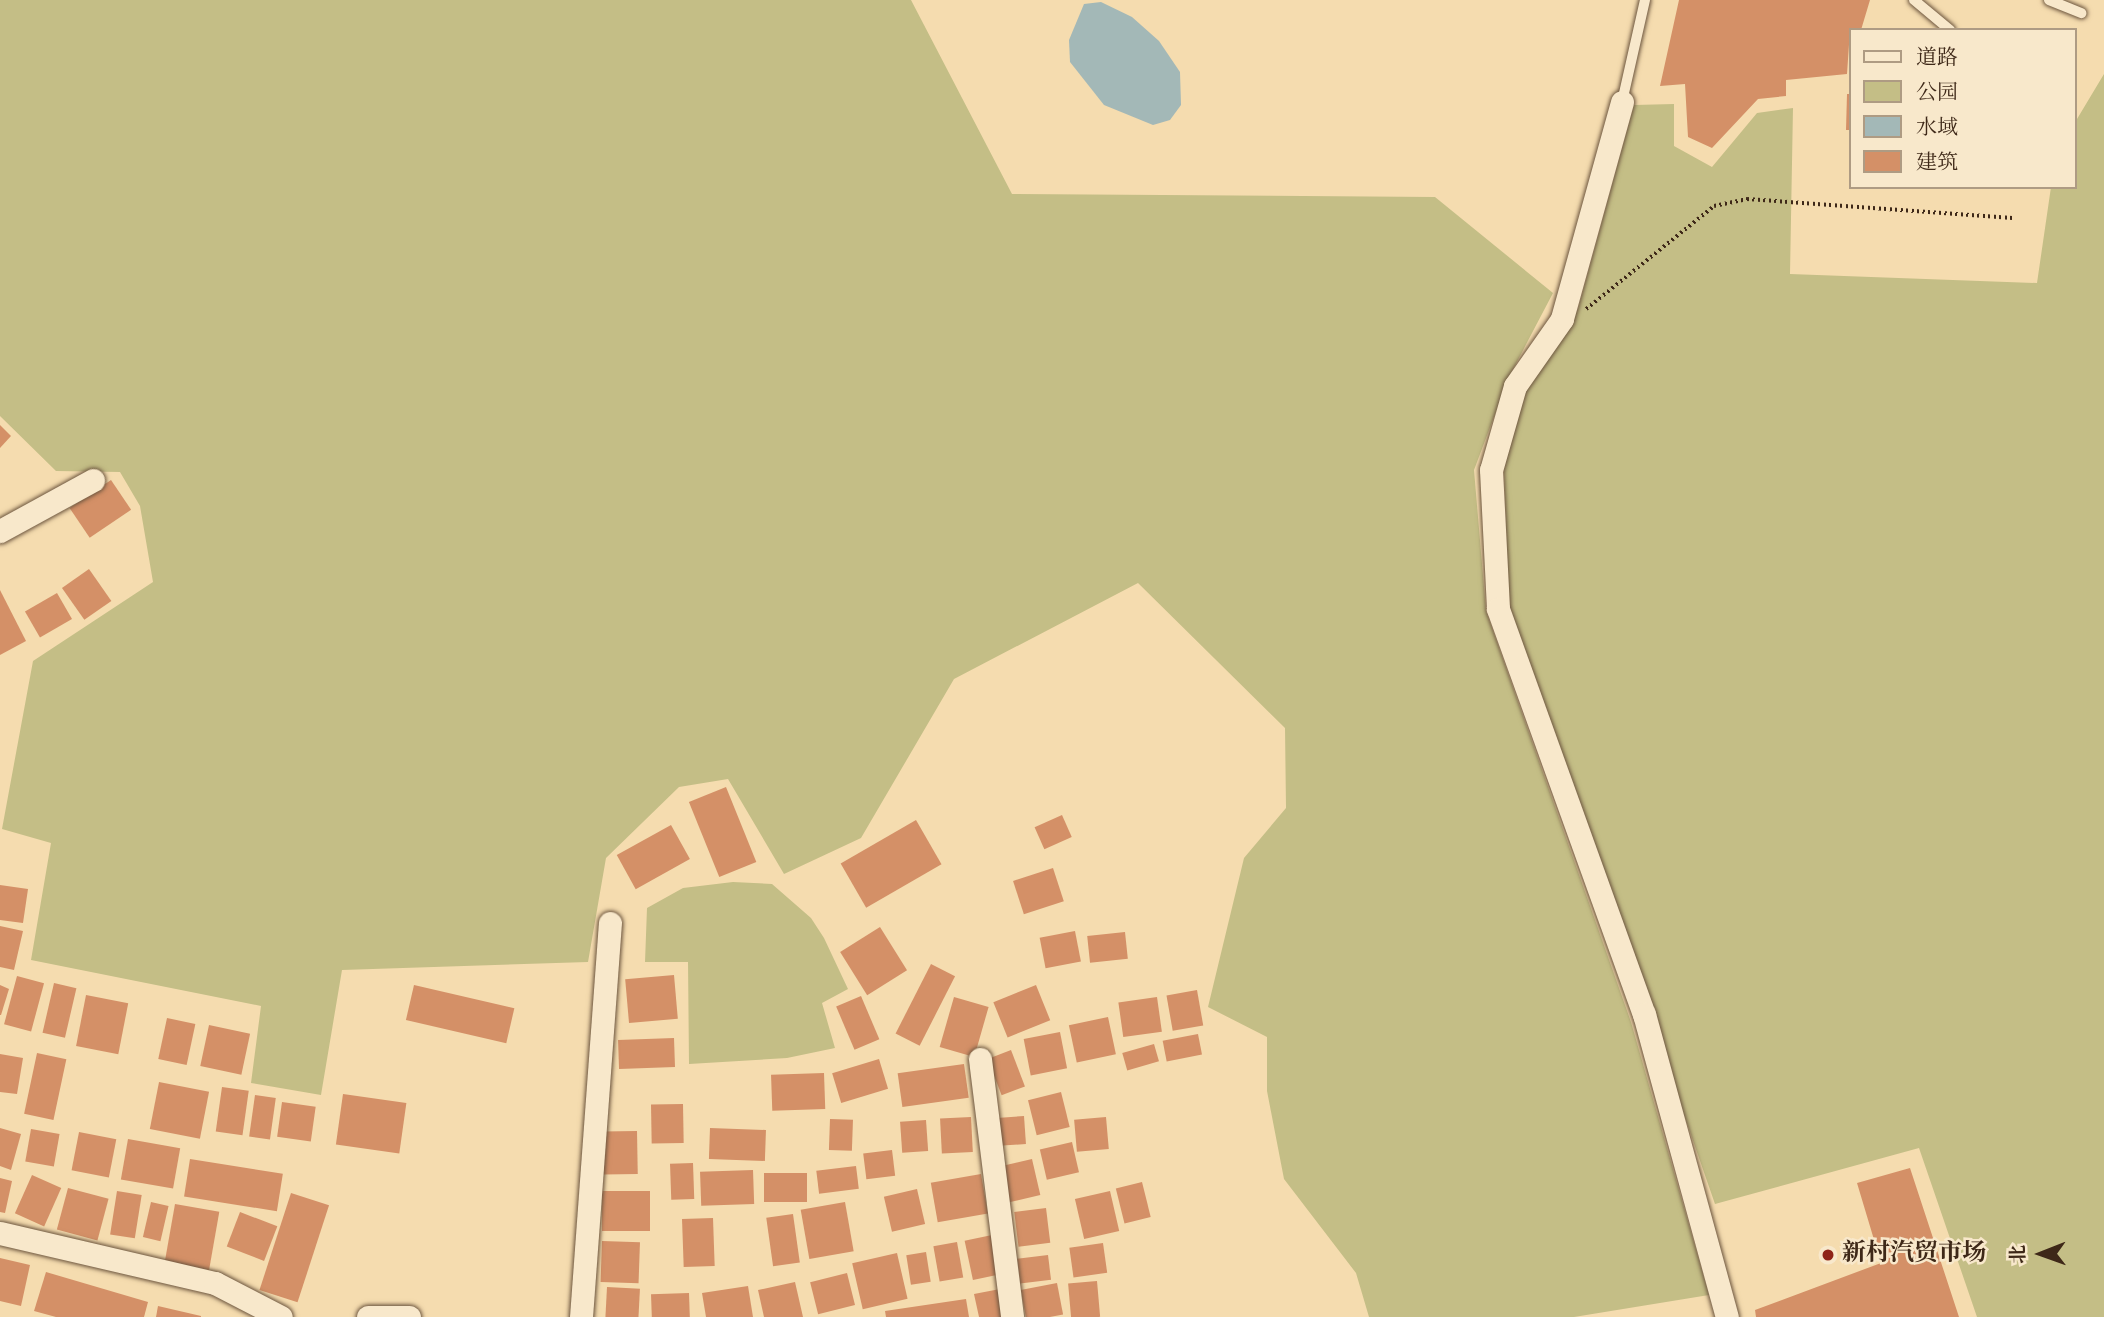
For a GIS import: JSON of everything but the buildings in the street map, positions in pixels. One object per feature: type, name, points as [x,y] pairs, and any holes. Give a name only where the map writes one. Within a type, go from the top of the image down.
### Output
[{"type":"street","points":[[1622,102],[1562,319],[1515,386],[1491,470],[1498,609],[1644,1014],[1727,1317]]},
{"type":"street","points":[[0,531],[93,480]]},
{"type":"street","points":[[581,1317],[610,922]]},
{"type":"street","points":[[980,1059],[1012,1317]]},
{"type":"street","points":[[0,1233],[215,1283],[281,1317]]},
{"type":"street","points":[[368,1317],[409,1317]]},
{"type":"lane","points":[[1622,102],[1645,0]]},
{"type":"lane","points":[[1914,0],[1948,28]]},
{"type":"lane","points":[[2049,0],[2081,13]]},
{"type":"path","points":[[1562,319],[1593,306],[1714,206],[1788,198],[1907,214],[2012,218]]},
{"type":"green space","points":[[0,0],[911,0],[1012,194],[1435,197],[1553,293],[1509,377],[1474,470],[1486,611],[1631,1022],[1709,1295],[1574,1317],[1369,1317],[1356,1273],[1284,1179],[1267,1091],[1267,1037],[1208,1007],[1244,858],[1286,808],[1285,728],[1138,583],[954,679],[861,838],[784,874],[728,779],[679,787],[606,858],[588,962],[342,970],[321,1095],[251,1083],[261,1006],[31,960],[51,843],[2,829],[33,661],[153,582],[140,506],[120,472],[56,471],[0,416]]},
{"type":"green space","points":[[2104,74],[2104,1317],[1977,1317],[1919,1148],[1715,1204],[1509,610],[1504,470],[1525,385],[1578,309],[1634,105],[1674,104],[1674,146],[1712,167],[1757,113],[1793,108],[1790,274],[2037,283],[2051,189],[2076,189],[2076,121]]},
{"type":"green space","points":[[733,882],[772,884],[811,918],[824,938],[848,989],[822,1003],[835,1048],[787,1058],[689,1064],[688,962],[645,962],[647,908],[683,888]]},
{"type":"water","points":[[1101,2],[1132,17],[1159,41],[1180,72],[1181,105],[1170,120],[1153,125],[1104,105],[1070,62],[1069,40],[1084,4]]},
{"type":"place","name":"新村汽贸市场","points":[[1828,1255]]}]
